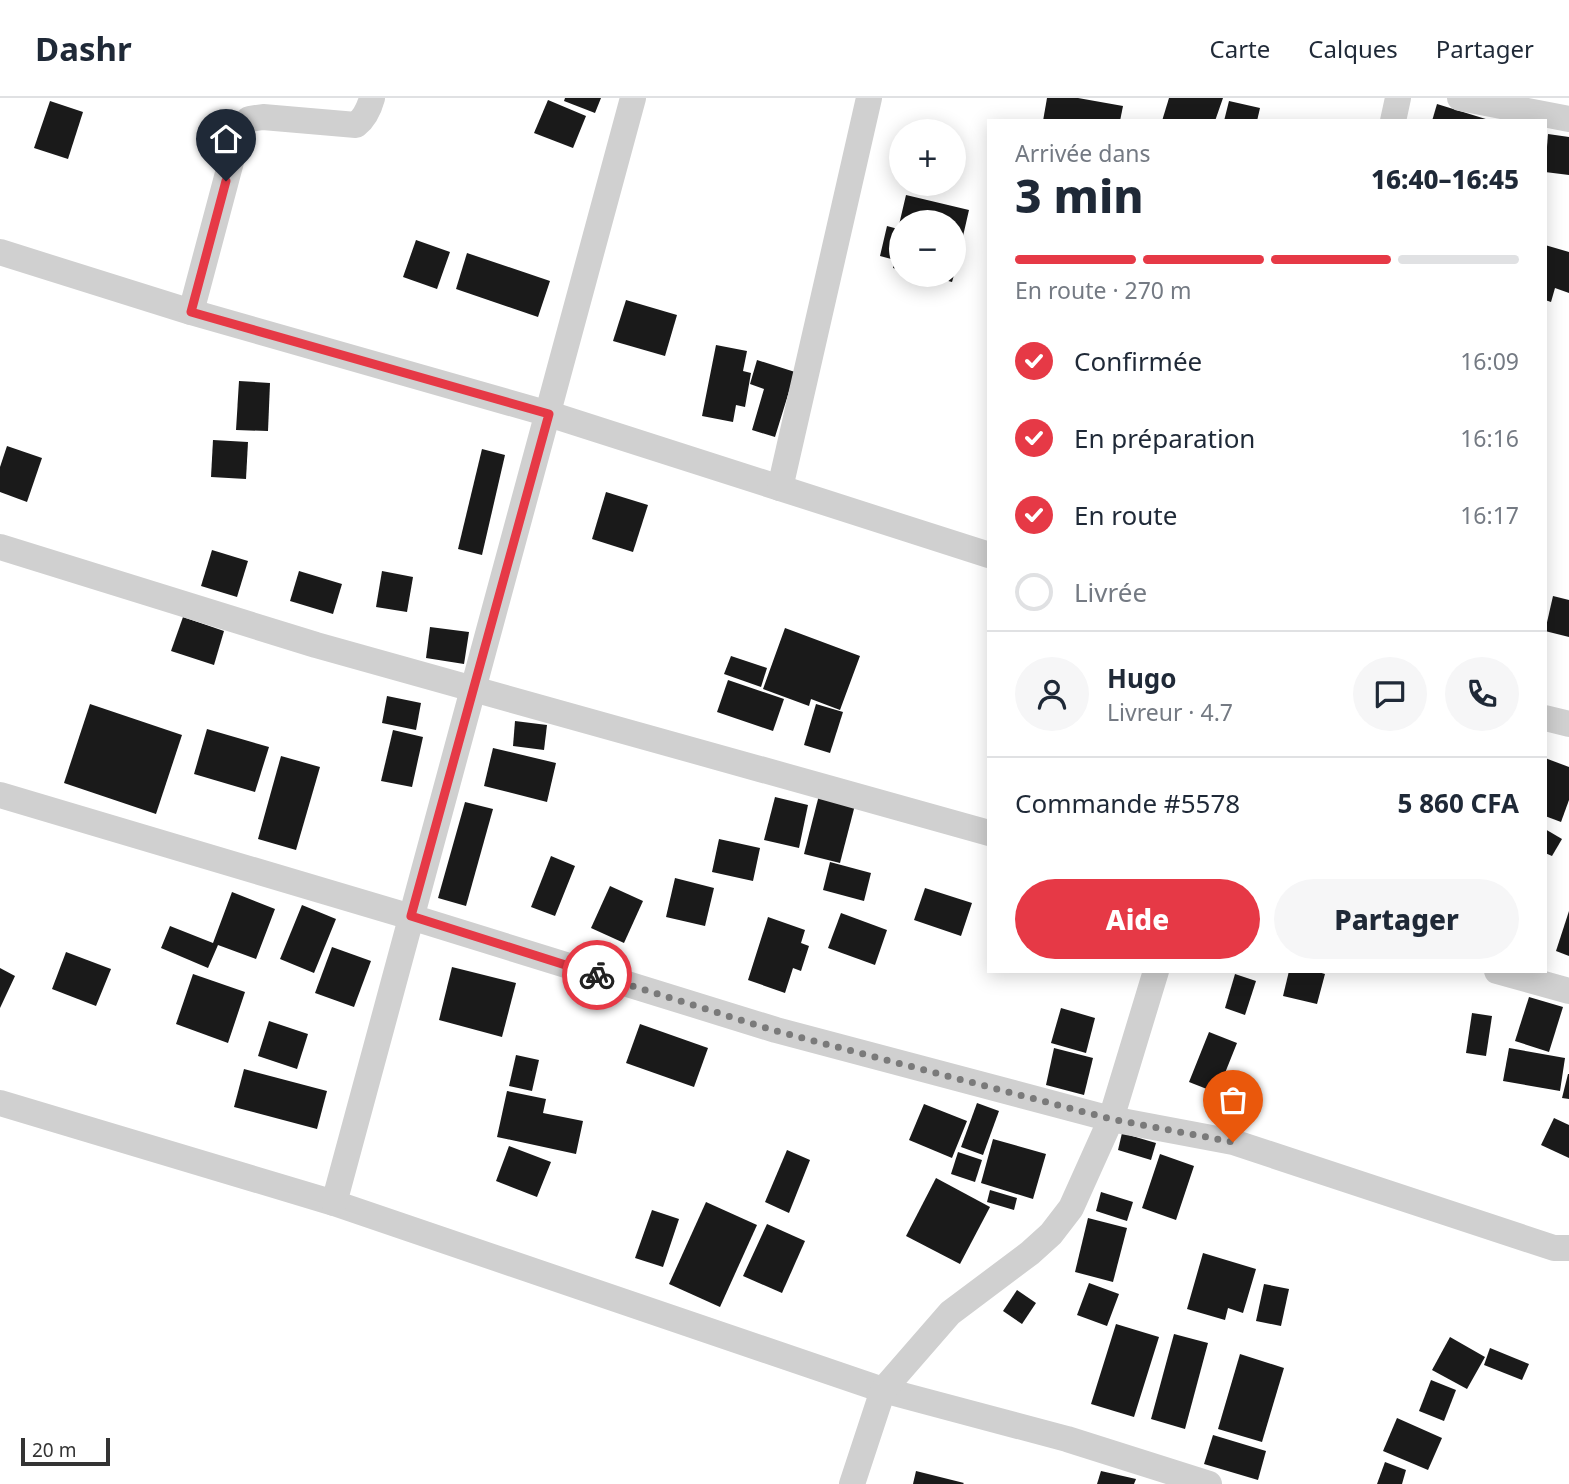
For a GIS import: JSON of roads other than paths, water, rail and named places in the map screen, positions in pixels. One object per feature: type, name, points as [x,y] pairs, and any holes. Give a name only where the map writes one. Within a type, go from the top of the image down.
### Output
[{"type":"street","points":[[191,312],[240,128],[250,119],[262,117],[356,125],[370,108],[372,98]]},
{"type":"street","points":[[334,1203],[633,98]]},
{"type":"street","points":[[780,488],[869,98]]},
{"type":"street","points":[[1393,119],[1398,98]]},
{"type":"street","points":[[1460,98],[1569,118]]},
{"type":"street","points":[[0,252],[191,312],[549,414],[987,554]]},
{"type":"street","points":[[0,547],[316,645],[987,831]]},
{"type":"street","points":[[1547,718],[1569,724]]},
{"type":"street","points":[[0,795],[411,916],[776,1031],[1111,1119],[1233,1142],[1554,1248],[1569,1248]]},
{"type":"street","points":[[852,1484],[884,1390],[950,1313],[1051,1234],[1072,1208],[1111,1119],[1155,973]]},
{"type":"street","points":[[1504,973],[1569,991]]},
{"type":"street","points":[[0,1103],[334,1203],[884,1390],[1067,1439],[1209,1484]]}]
